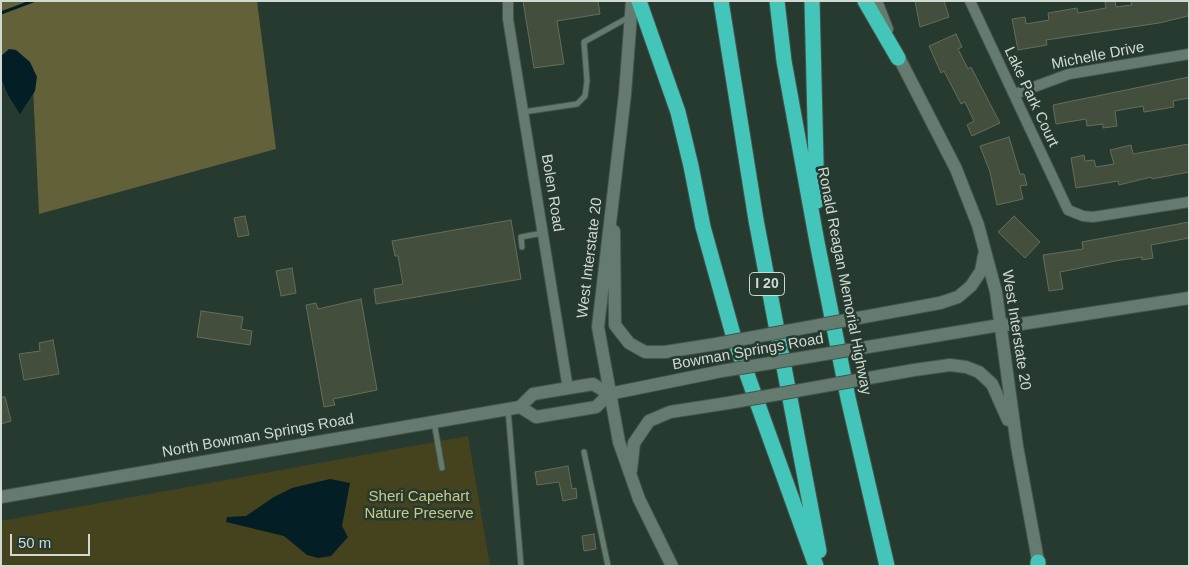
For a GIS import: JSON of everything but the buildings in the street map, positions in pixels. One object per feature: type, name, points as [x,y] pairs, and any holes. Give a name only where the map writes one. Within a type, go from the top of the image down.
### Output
[{"type":"highway","points":[[640,1],[678,112],[692,166],[702,227],[734,338],[816,566]]},
{"type":"highway","name":"I 20","points":[[721,1],[756,220],[822,566]]},
{"type":"highway","name":"Ronald Reagan Memorial Highway","points":[[777,1],[784,61],[817,242],[848,398],[887,566]]},
{"type":"highway","points":[[812,1],[817,242]]},
{"type":"highway","points":[[865,1],[898,58]]},
{"type":"main road","name":"West Interstate 20","points":[[632,1],[625,94],[598,327],[619,442],[650,525],[672,566]]},
{"type":"main road","name":"West Interstate 20","points":[[876,1],[898,58],[956,170],[978,225],[996,292],[1017,446],[1038,565]]},
{"type":"main road","points":[[612,208],[616,246],[615,326],[629,343],[645,352],[665,352],[716,344],[940,303],[958,297],[972,286],[981,271],[985,252]]},
{"type":"main road","name":"Bowman Springs Road","points":[[609,394],[722,371],[1000,325],[1022,324],[1189,298]]},
{"type":"main road","points":[[631,476],[634,443],[649,421],[670,412],[950,365],[966,367],[979,372],[992,384],[1002,402],[1017,446]]},
{"type":"main road","name":"North Bowman Springs Road","points":[[1,497],[514,408],[533,394],[593,384],[609,394]]},
{"type":"main road","points":[[514,408],[536,417],[596,407],[609,394]]},
{"type":"street","name":"Bolen Road","points":[[508,1],[508,20],[568,389]]},
{"type":"street","name":"Lake Park Court","points":[[970,1],[1000,69],[1015,94],[1065,205],[1074,214],[1093,217],[1189,202]]},
{"type":"street","name":"Michelle Drive","points":[[1015,94],[1069,74],[1189,54]]},
{"type":"lane","points":[[523,112],[577,104],[584,96],[587,81],[584,42],[631,16]]},
{"type":"lane","points":[[522,246],[521,237],[544,233]]},
{"type":"lane","points":[[514,408],[520,566]]},
{"type":"lane","points":[[434,422],[442,468]]},
{"type":"lane","points":[[584,452],[608,566]]},
{"type":"green space","name":"Sheri Capehart Nature Preserve","points":[[468,436],[490,566],[1,566],[1,521]]},
{"type":"shaded area","points":[[1,1],[257,1],[276,149],[39,214],[32,67],[1,81]]},
{"type":"water","points":[[9,49],[16,50],[30,62],[37,77],[35,91],[20,114],[8,95],[1,78],[1,56]]},
{"type":"water","points":[[330,479],[350,483],[342,526],[348,537],[331,556],[318,558],[307,555],[284,536],[226,522],[227,517],[246,516],[274,497],[292,488]]},
{"type":"waterway","points":[[1,13],[33,1]]}]
